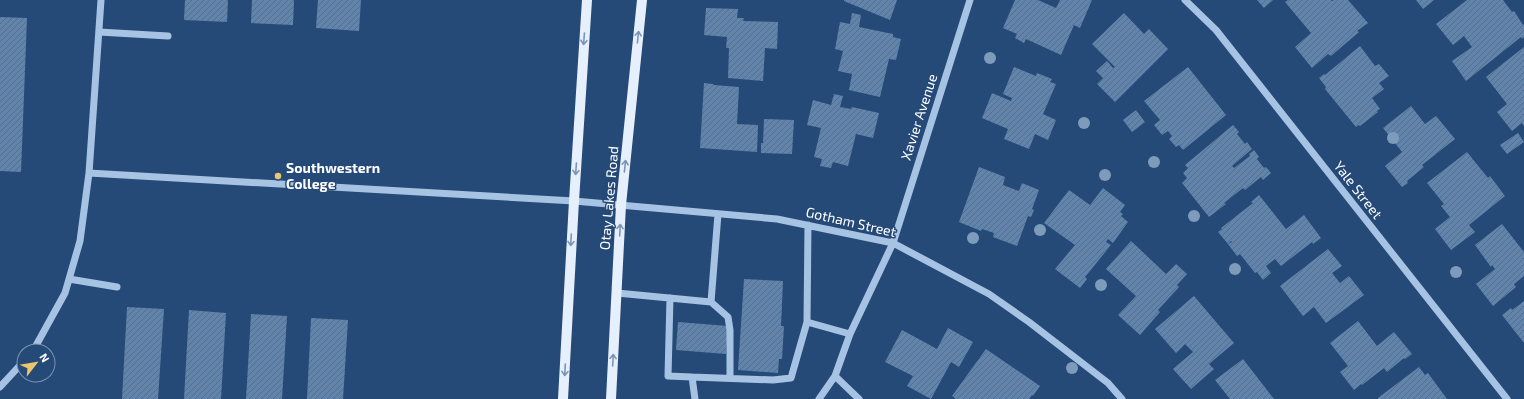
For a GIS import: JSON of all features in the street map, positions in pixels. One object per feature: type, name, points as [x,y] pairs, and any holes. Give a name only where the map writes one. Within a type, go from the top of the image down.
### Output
[{"type":"main road","points":[[563,399],[587,0]]},
{"type":"main road","name":"Otay Lakes Road","points":[[611,399],[621,205],[642,0]]},
{"type":"street","points":[[37,343],[65,293],[80,241],[89,173],[101,0]]},
{"type":"street","name":"Xavier Avenue","points":[[819,399],[835,376],[850,334],[893,243],[970,0]]},
{"type":"street","name":"Yale Street","points":[[1185,0],[1216,30],[1507,399]]},
{"type":"street","points":[[99,32],[168,36]]},
{"type":"street","name":"Gotham Street","points":[[89,173],[621,205],[777,219],[893,243],[989,294],[1029,322],[1108,383],[1122,399]]},
{"type":"street","points":[[711,302],[718,214]]},
{"type":"street","points":[[670,298],[668,376],[773,380],[791,378],[807,322],[808,225]]},
{"type":"street","points":[[69,279],[117,288]]},
{"type":"street","points":[[616,293],[711,302],[728,316],[730,330],[730,378]]},
{"type":"street","points":[[807,322],[850,334]]},
{"type":"street","points":[[0,387],[16,370]]},
{"type":"street","points":[[835,376],[859,399]]},
{"type":"street","points":[[692,377],[695,399]]},
{"type":"building","points":[[185,0],[228,0],[227,22],[184,20]]},
{"type":"building","points":[[252,0],[294,0],[293,25],[251,23]]},
{"type":"building","points":[[318,0],[361,0],[359,31],[316,28]]},
{"type":"building","points":[[844,0],[897,0],[890,20]]},
{"type":"building","points":[[1015,0],[1038,0],[1056,8],[1060,0],[1092,0],[1080,28],[1074,25],[1061,55],[1026,39],[1024,43],[1015,38],[1017,34],[1003,28]]},
{"type":"building","points":[[1257,0],[1273,0],[1264,8]]},
{"type":"building","points":[[1288,0],[1348,0],[1368,23],[1357,31],[1359,32],[1331,56],[1328,54],[1312,68],[1295,47],[1311,33],[1285,2]]},
{"type":"building","points":[[1416,0],[1434,0],[1423,9]]},
{"type":"building","points":[[1467,0],[1503,0],[1512,12],[1514,11],[1523,25],[1524,24],[1524,37],[1522,39],[1521,37],[1466,81],[1452,61],[1472,47],[1464,36],[1453,45],[1436,24]]},
{"type":"building","points":[[706,8],[738,9],[737,18],[744,18],[743,21],[778,22],[777,49],[765,48],[763,81],[728,78],[729,48],[726,48],[727,37],[704,35]]},
{"type":"building","points":[[852,13],[861,15],[859,27],[893,34],[893,37],[901,39],[896,60],[889,59],[880,97],[849,90],[852,74],[838,71],[843,51],[835,49],[840,22],[850,24]]},
{"type":"building","points":[[1124,13],[1144,34],[1149,29],[1168,49],[1115,102],[1097,84],[1103,78],[1096,71],[1107,61],[1113,68],[1115,67],[1092,44]]},
{"type":"building","points":[[0,17],[27,18],[21,172],[0,171]]},
{"type":"building","points":[[1360,46],[1375,66],[1379,64],[1389,76],[1379,83],[1384,89],[1372,98],[1380,109],[1360,126],[1359,125],[1356,127],[1325,89],[1326,87],[1319,78],[1324,74],[1325,75]]},
{"type":"building","points":[[1524,47],[1524,126],[1522,123],[1512,131],[1497,112],[1507,104],[1486,77]]},
{"type":"building","points":[[1014,67],[1036,76],[1037,73],[1052,79],[1050,82],[1056,84],[1043,114],[1056,120],[1048,140],[1035,134],[1029,149],[1004,139],[1008,129],[982,118],[992,93],[1011,101],[1012,98],[1003,94]]},
{"type":"building","points":[[1188,67],[1226,115],[1183,150],[1179,145],[1176,147],[1169,139],[1172,136],[1168,131],[1162,135],[1154,125],[1160,120],[1144,101]]},
{"type":"building","points":[[704,83],[739,87],[737,124],[758,125],[757,152],[700,148]]},
{"type":"building","points":[[834,94],[843,96],[840,107],[851,109],[852,107],[879,113],[873,138],[856,134],[848,166],[833,162],[831,168],[820,166],[822,159],[814,157],[821,128],[807,125],[813,100],[831,105]]},
{"type":"building","points":[[1411,106],[1425,124],[1436,116],[1455,139],[1422,165],[1424,167],[1402,187],[1385,166],[1402,152],[1383,128]]},
{"type":"building","points":[[1136,110],[1145,122],[1132,132],[1123,120]]},
{"type":"building","points":[[764,119],[794,120],[792,154],[761,153]]},
{"type":"building","points":[[1233,125],[1239,132],[1237,134],[1245,144],[1247,142],[1252,149],[1232,166],[1234,168],[1250,156],[1249,154],[1254,150],[1259,157],[1257,159],[1264,168],[1266,167],[1271,173],[1263,180],[1261,177],[1245,190],[1243,188],[1209,217],[1182,183],[1187,178],[1183,173],[1188,168],[1185,165]]},
{"type":"building","points":[[1518,133],[1524,142],[1507,154],[1500,145]]},
{"type":"building","points":[[1467,152],[1488,178],[1490,176],[1505,196],[1469,225],[1475,232],[1451,250],[1435,229],[1450,217],[1441,206],[1444,204],[1427,183]]},
{"type":"building","points":[[979,167],[1005,177],[1003,185],[1019,191],[1022,183],[1039,190],[1032,209],[1034,210],[1031,217],[1028,216],[1017,246],[993,237],[994,233],[982,229],[981,231],[959,222]]},
{"type":"building","points":[[1103,188],[1125,205],[1120,212],[1123,214],[1121,216],[1128,222],[1113,243],[1108,239],[1106,242],[1111,245],[1085,277],[1087,279],[1080,288],[1055,269],[1075,245],[1044,223],[1069,190],[1090,205]]},
{"type":"building","points":[[1259,195],[1286,229],[1304,215],[1321,238],[1313,244],[1312,242],[1281,266],[1275,259],[1266,266],[1271,273],[1263,280],[1257,272],[1255,273],[1240,254],[1237,256],[1218,232],[1253,203],[1251,202]]},
{"type":"building","points":[[1502,224],[1524,252],[1524,276],[1514,284],[1516,287],[1493,306],[1476,284],[1495,269],[1492,265],[1491,267],[1475,245]]},
{"type":"building","points":[[1131,241],[1166,274],[1176,264],[1187,274],[1177,285],[1179,287],[1158,310],[1160,312],[1140,335],[1118,315],[1136,296],[1106,269]]},
{"type":"building","points":[[1328,249],[1342,266],[1332,273],[1340,283],[1349,276],[1364,295],[1326,323],[1314,307],[1303,316],[1280,286]]},
{"type":"building","points":[[744,279],[783,281],[781,326],[784,326],[782,359],[779,359],[778,373],[738,370]]},
{"type":"building","points":[[1194,296],[1234,343],[1209,364],[1214,369],[1191,389],[1173,369],[1193,352],[1185,344],[1176,353],[1155,329]]},
{"type":"building","points":[[1524,301],[1524,343],[1502,315]]},
{"type":"building","points":[[127,307],[164,309],[158,399],[122,399]]},
{"type":"building","points":[[189,310],[226,313],[221,399],[184,399]]},
{"type":"building","points":[[251,314],[287,316],[282,399],[246,399]]},
{"type":"building","points":[[311,318],[348,320],[343,399],[307,399]]},
{"type":"building","points":[[1358,321],[1377,346],[1394,332],[1412,354],[1405,359],[1404,358],[1387,372],[1384,368],[1354,390],[1340,372],[1348,366],[1330,343]]},
{"type":"building","points":[[678,322],[728,326],[726,354],[676,350]]},
{"type":"building","points":[[948,328],[973,342],[959,367],[951,362],[931,399],[907,386],[913,376],[885,362],[902,330],[937,349]]},
{"type":"building","points":[[986,349],[1040,386],[1033,396],[1032,395],[1029,399],[956,399],[952,396]]},
{"type":"building","points":[[1243,359],[1274,399],[1230,399],[1215,380]]},
{"type":"building","points":[[1419,367],[1425,375],[1428,373],[1447,399],[1378,399],[1378,398]]},
{"type":"place","name":"Southwestern College","points":[[278,176]]}]
